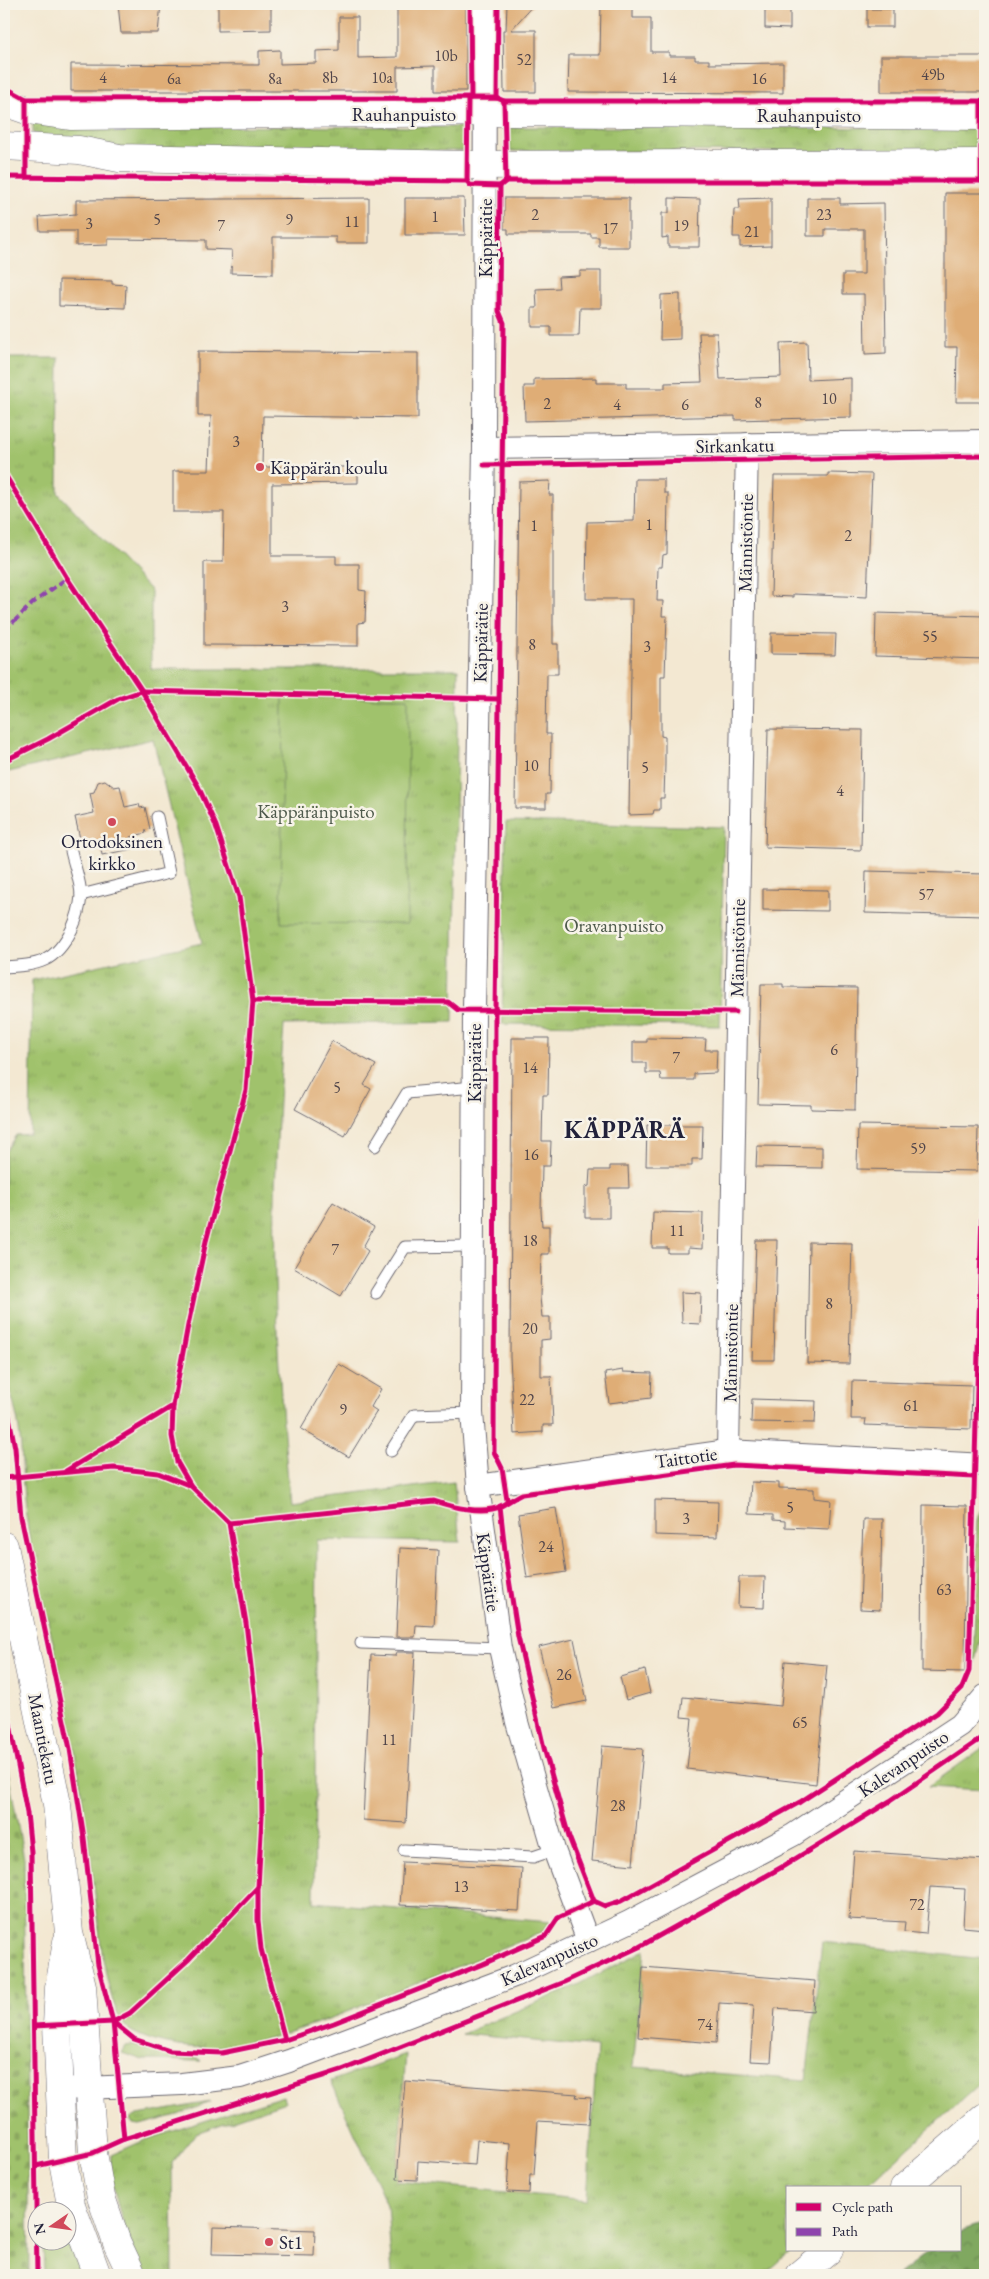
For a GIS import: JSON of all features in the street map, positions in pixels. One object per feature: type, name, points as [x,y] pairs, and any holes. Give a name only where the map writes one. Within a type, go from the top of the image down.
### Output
[{"type":"main road","name":"Rauhanpuisto","points":[[4,102],[27,110],[70,116],[486,139],[985,163]]},
{"type":"main road","name":"Rauhanpuisto","points":[[4,146],[79,150],[119,158],[985,116]]},
{"type":"main road","name":"Maantiekatu","points":[[4,1546],[57,1804],[69,1933],[82,1986],[93,2153],[101,2197],[117,2243],[132,2275]]},
{"type":"main road","name":"Maantiekatu","points":[[69,1933],[59,1997],[57,2025],[63,2161],[71,2205],[96,2275]]},
{"type":"main road","points":[[906,2186],[985,2117]]},
{"type":"main road","points":[[913,2186],[940,2158]]},
{"type":"main road","points":[[799,2275],[827,2252]]},
{"type":"main road","points":[[825,2275],[847,2252]]},
{"type":"street","name":"Käppärätie","points":[[485,4],[484,448],[472,1246],[472,1413],[478,1486],[500,1648],[517,1722],[554,1850],[588,1942]]},
{"type":"street","name":"Sirkankatu","points":[[484,448],[985,441]]},
{"type":"street","name":"Männistöntie","points":[[728,1452],[747,444]]},
{"type":"street","name":"Taittotie","points":[[478,1486],[728,1452],[985,1465]]},
{"type":"street","name":"Kalevanpuisto","points":[[59,2088],[182,2084],[240,2077],[289,2061],[505,1979],[588,1942],[793,1835],[960,1725],[985,1696]]},
{"type":"lane","points":[[81,894],[169,872],[158,817]]},
{"type":"lane","points":[[4,967],[29,966],[42,962],[58,953],[78,916],[81,894],[71,851]]},
{"type":"lane","points":[[375,1146],[407,1093],[474,1087]]},
{"type":"lane","points":[[376,1293],[405,1247],[472,1246]]},
{"type":"lane","points":[[391,1451],[414,1415],[472,1413]]},
{"type":"lane","points":[[361,1643],[500,1648]]},
{"type":"lane","points":[[404,1850],[533,1857],[554,1850]]},
{"type":"green space","points":[[33,123],[73,126],[464,127],[464,151],[143,150],[33,137]]},
{"type":"green space","points":[[510,127],[975,128],[975,152],[510,151]]},
{"type":"green space","name":"Käppäränpuisto","points":[[4,358],[59,358],[58,493],[151,591],[151,669],[458,669],[453,1022],[284,1025],[276,1152],[275,1247],[279,1362],[290,1502],[454,1482],[460,1542],[317,1540],[314,1902],[550,1922],[543,1932],[339,2015],[304,2028],[232,2045],[197,2047],[163,2043],[131,2031],[122,2022],[115,2008],[109,1989],[101,1946],[92,1866],[70,1724],[29,1534],[18,1421],[4,1373],[4,1154],[16,1135],[30,1134],[32,980],[202,943],[153,739],[4,773]]},
{"type":"green space","points":[[283,697],[408,698],[407,924],[281,923]]},
{"type":"green space","name":"Oravanpuisto","points":[[506,822],[724,827],[720,1026],[502,1024]]},
{"type":"green space","points":[[985,1508],[980,1640],[973,1669],[977,1520],[979,1513]]},
{"type":"green space","points":[[985,1746],[985,1790],[928,1787]]},
{"type":"green space","points":[[4,1749],[24,1859],[29,2275],[4,2275]]},
{"type":"green space","points":[[822,1942],[985,1959],[985,2079],[865,2186],[786,2186],[786,2252],[790,2252],[764,2275],[392,2275],[387,2205],[331,2081],[406,2054],[396,2181],[587,2200],[597,2047],[462,2034],[571,1988],[645,1950],[633,2067],[806,2080]]},
{"type":"green space","points":[[132,2045],[163,2054],[198,2058],[201,2061],[143,2060],[122,2053],[126,2046]]},
{"type":"green space","points":[[283,2096],[285,2102],[196,2133],[172,2163],[173,2275],[144,2275],[121,2216],[113,2185],[111,2155],[145,2140]]},
{"type":"green space","points":[[210,2102],[178,2115],[140,2125],[133,2124],[130,2119],[138,2115]]},
{"type":"green space","points":[[985,2223],[985,2275],[897,2275],[927,2252],[962,2252],[962,2230]]},
{"type":"green space","points":[[43,2252],[74,2252],[83,2275],[44,2275]]},
{"type":"building","points":[[118,4],[161,4],[158,33],[121,33]]},
{"type":"building","points":[[218,4],[271,4],[271,30],[218,31]]},
{"type":"building","points":[[397,4],[466,4],[466,91],[435,91],[435,66],[397,67],[397,91],[71,91],[71,64],[259,65],[259,51],[280,50],[280,64],[316,63],[316,51],[339,50],[339,17],[358,17],[358,58],[397,57]]},
{"type":"building","points":[[507,4],[534,4],[511,30],[536,30],[536,92],[504,92],[503,30],[506,30]]},
{"type":"building","points":[[601,4],[633,4],[633,18],[651,18],[651,52],[669,52],[669,56],[695,56],[695,60],[709,60],[709,64],[783,63],[783,93],[568,92],[569,55],[600,55]]},
{"type":"building","points":[[790,4],[790,29],[765,28],[765,5]]},
{"type":"building","points":[[867,9],[893,9],[893,27],[867,27]]},
{"type":"building","points":[[881,56],[985,56],[985,92],[881,92]]},
{"type":"building","points":[[945,193],[985,193],[985,402],[956,402],[957,347],[945,347]]},
{"type":"building","points":[[369,198],[369,243],[336,243],[336,237],[273,237],[273,274],[231,273],[232,250],[206,249],[206,240],[108,239],[108,245],[76,246],[76,231],[40,231],[39,217],[76,214],[76,200]]},
{"type":"building","points":[[405,198],[464,198],[465,235],[405,235]]},
{"type":"building","points":[[504,198],[629,198],[629,247],[599,247],[599,237],[591,237],[591,234],[508,234],[508,229],[504,229]]},
{"type":"building","points":[[669,198],[700,199],[699,247],[668,247],[668,237],[662,238],[662,213],[669,213]]},
{"type":"building","points":[[771,198],[771,246],[740,247],[740,237],[733,237],[734,209],[740,209],[739,199]]},
{"type":"building","points":[[807,198],[840,198],[840,204],[884,203],[886,353],[865,354],[864,294],[843,294],[843,274],[864,274],[864,229],[825,229],[825,236],[807,236]]},
{"type":"building","points":[[580,271],[601,271],[601,308],[580,308],[579,336],[551,336],[551,327],[532,327],[532,308],[537,308],[536,289],[559,288],[558,277],[580,276]]},
{"type":"building","points":[[59,280],[112,281],[112,284],[126,285],[125,308],[59,306]]},
{"type":"building","points":[[680,294],[680,339],[660,340],[661,295]]},
{"type":"building","points":[[699,333],[717,333],[720,379],[781,377],[780,343],[807,342],[808,380],[851,378],[851,417],[735,420],[735,416],[525,421],[524,386],[534,386],[534,379],[596,378],[596,383],[626,383],[626,388],[665,388],[665,383],[702,382]]},
{"type":"building","points":[[198,351],[418,353],[418,418],[263,416],[262,467],[358,467],[358,483],[272,484],[272,556],[336,556],[336,564],[359,564],[359,590],[366,591],[365,622],[358,623],[358,646],[204,645],[204,562],[223,562],[224,512],[173,512],[173,471],[209,471],[211,416],[198,416]]},
{"type":"building","points":[[828,473],[872,474],[867,597],[793,594],[793,597],[771,596],[774,476],[828,476]]},
{"type":"building","points":[[635,479],[664,479],[664,493],[668,493],[667,554],[663,555],[662,567],[658,567],[657,601],[663,601],[662,616],[667,616],[665,676],[661,676],[661,736],[665,737],[665,764],[664,798],[660,798],[660,810],[654,810],[653,814],[629,815],[632,599],[586,599],[587,522],[634,521]]},
{"type":"building","points":[[550,481],[549,495],[553,495],[553,644],[558,644],[558,674],[547,674],[546,734],[551,734],[550,794],[546,794],[546,808],[515,808],[519,482]]},
{"type":"building","points":[[876,613],[985,616],[985,659],[875,656]]},
{"type":"building","points":[[771,633],[836,634],[835,655],[771,654]]},
{"type":"building","points":[[768,729],[863,730],[861,850],[765,847]]},
{"type":"building","name":"Ortodoksinen kirkko","points":[[105,780],[114,787],[120,786],[125,807],[139,804],[140,808],[145,807],[150,829],[145,830],[146,833],[130,837],[132,849],[102,855],[100,843],[82,847],[75,817],[94,813],[90,793],[94,792],[98,782]]},
{"type":"building","points":[[866,871],[985,874],[985,916],[865,913]]},
{"type":"building","points":[[763,889],[828,890],[828,911],[763,910]]},
{"type":"building","points":[[761,984],[783,984],[783,987],[857,988],[855,1110],[811,1109],[811,1105],[758,1104]]},
{"type":"building","points":[[512,1038],[549,1038],[548,1095],[543,1095],[542,1141],[551,1141],[550,1166],[542,1166],[541,1211],[542,1226],[549,1226],[549,1254],[541,1254],[540,1298],[542,1317],[550,1317],[550,1339],[541,1340],[541,1376],[551,1376],[553,1425],[543,1425],[543,1432],[514,1434],[510,1357]]},
{"type":"building","points":[[647,1038],[706,1039],[705,1050],[717,1050],[716,1073],[694,1074],[694,1080],[661,1080],[660,1073],[646,1073],[646,1063],[633,1063],[633,1042],[647,1042]]},
{"type":"building","points":[[332,1041],[376,1065],[364,1085],[371,1089],[345,1136],[295,1109]]},
{"type":"building","points":[[647,1125],[703,1125],[702,1159],[692,1159],[692,1166],[646,1166]]},
{"type":"building","points":[[858,1125],[978,1127],[977,1171],[857,1169]]},
{"type":"building","points":[[757,1146],[822,1147],[822,1168],[756,1167]]},
{"type":"building","points":[[610,1166],[628,1166],[629,1188],[609,1188],[609,1218],[585,1218],[585,1187],[589,1186],[590,1170],[610,1170]]},
{"type":"building","points":[[333,1202],[374,1227],[363,1247],[368,1251],[341,1296],[294,1268]]},
{"type":"building","points":[[653,1212],[703,1213],[702,1249],[688,1248],[688,1253],[668,1253],[668,1248],[652,1248]]},
{"type":"building","points":[[756,1240],[777,1240],[774,1360],[752,1360]]},
{"type":"building","points":[[809,1242],[852,1243],[849,1364],[807,1363]]},
{"type":"building","points":[[681,1292],[701,1293],[700,1324],[682,1323]]},
{"type":"building","points":[[339,1364],[381,1389],[371,1407],[377,1411],[349,1457],[301,1429]]},
{"type":"building","points":[[623,1370],[623,1372],[652,1373],[651,1398],[609,1403],[605,1373]]},
{"type":"building","points":[[852,1381],[972,1385],[971,1429],[865,1425],[866,1419],[851,1419]]},
{"type":"building","points":[[752,1399],[816,1401],[815,1423],[751,1422]]},
{"type":"building","points":[[751,1482],[779,1483],[779,1488],[814,1489],[814,1498],[831,1500],[829,1529],[785,1527],[785,1521],[773,1520],[773,1515],[749,1514]]},
{"type":"building","points":[[655,1500],[718,1502],[717,1537],[655,1535]]},
{"type":"building","points":[[923,1505],[967,1506],[965,1672],[922,1671]]},
{"type":"building","points":[[556,1508],[566,1572],[527,1578],[518,1514]]},
{"type":"building","points":[[863,1519],[882,1519],[880,1610],[860,1609]]},
{"type":"building","points":[[400,1548],[438,1550],[434,1626],[416,1625],[415,1637],[396,1637]]},
{"type":"building","points":[[739,1577],[765,1577],[764,1608],[738,1607]]},
{"type":"building","points":[[574,1639],[587,1701],[554,1708],[539,1647]]},
{"type":"building","points":[[396,1652],[415,1652],[406,1823],[363,1820],[371,1655],[395,1656]]},
{"type":"building","points":[[785,1661],[827,1665],[816,1784],[687,1769],[692,1718],[681,1717],[683,1697],[781,1706]]},
{"type":"building","points":[[645,1670],[650,1693],[626,1700],[620,1677]]},
{"type":"building","points":[[602,1746],[643,1749],[633,1865],[592,1861]]},
{"type":"building","points":[[854,1851],[985,1860],[985,1929],[963,1927],[965,1889],[930,1887],[926,1934],[904,1932],[905,1922],[849,1919]]},
{"type":"building","points":[[403,1862],[522,1868],[519,1911],[400,1905]]},
{"type":"building","points":[[643,1967],[815,1981],[813,2011],[775,2008],[771,2062],[750,2061],[754,2005],[719,2003],[716,2043],[638,2037]]},
{"type":"building","points":[[405,2081],[577,2094],[576,2097],[591,2098],[589,2124],[538,2121],[534,2175],[530,2175],[529,2193],[507,2192],[510,2143],[477,2140],[475,2165],[418,2161],[417,2180],[397,2179]]},
{"type":"building","points":[[213,2227],[315,2230],[314,2256],[212,2254]]},
{"type":"marked path","points":[[4,631],[33,603],[67,578]]},
{"type":"cycle path","points":[[467,181],[468,99],[471,98],[470,4]]},
{"type":"cycle path","points":[[497,98],[498,4]]},
{"type":"cycle path","points":[[4,87],[26,99],[497,98],[504,101],[985,101]]},
{"type":"cycle path","points":[[26,99],[26,177]]},
{"type":"cycle path","points":[[504,101],[506,181]]},
{"type":"cycle path","points":[[981,101],[981,181]]},
{"type":"cycle path","points":[[4,177],[467,181],[470,185],[500,186],[506,181],[985,181]]},
{"type":"cycle path","points":[[500,186],[499,311],[504,323],[495,1010],[494,1452],[502,1468],[507,1500]]},
{"type":"cycle path","points":[[484,465],[985,456]]},
{"type":"cycle path","points":[[4,473],[67,578],[142,691],[198,786],[216,826],[239,897],[253,1001],[246,1090],[206,1241],[188,1325],[173,1406],[172,1436],[177,1462],[191,1486],[229,1523],[246,1623],[261,1753],[262,1816],[258,1887],[188,1960],[130,2013],[113,2022],[34,2026]]},
{"type":"cycle path","points":[[4,761],[48,739],[118,699],[142,691],[498,699]]},
{"type":"cycle path","points":[[253,1001],[448,1002],[458,1010],[736,1012]]},
{"type":"cycle path","points":[[113,2022],[134,2039],[170,2051],[222,2053],[285,2040],[334,2023],[483,1964],[546,1936],[558,1918],[594,1901],[605,1906],[621,1901],[800,1802],[937,1713],[962,1688],[969,1671],[985,1104]]},
{"type":"cycle path","points":[[4,1391],[15,1448],[21,1517],[70,1749],[84,1838],[98,1965],[113,2022],[124,2139]]},
{"type":"cycle path","points":[[66,1471],[173,1406]]},
{"type":"cycle path","points":[[229,1523],[434,1501],[459,1508],[486,1510],[501,1506],[522,1494],[734,1465],[974,1477]]},
{"type":"cycle path","points":[[4,1478],[114,1468],[158,1473],[191,1486]]},
{"type":"cycle path","points":[[500,1506],[518,1637],[544,1748],[569,1837],[594,1901]]},
{"type":"cycle path","points":[[4,1693],[27,1813],[31,1852],[37,2275]]},
{"type":"cycle path","points":[[36,2166],[93,2153],[124,2139],[342,2070],[564,1982],[639,1947],[782,1867],[890,1801],[985,1736]]},
{"type":"cycle path","points":[[258,1887],[258,1920],[261,1949],[285,2040]]},
{"type":"place","name":"Käppärän koulu","points":[[260,467]]},
{"type":"place","name":"Ortodoksinen kirkko","points":[[112,822]]},
{"type":"place","name":"St1","points":[[269,2242]]},
{"type":"district","name":"KÄPPÄRÄ","points":[[625,1130]]}]
